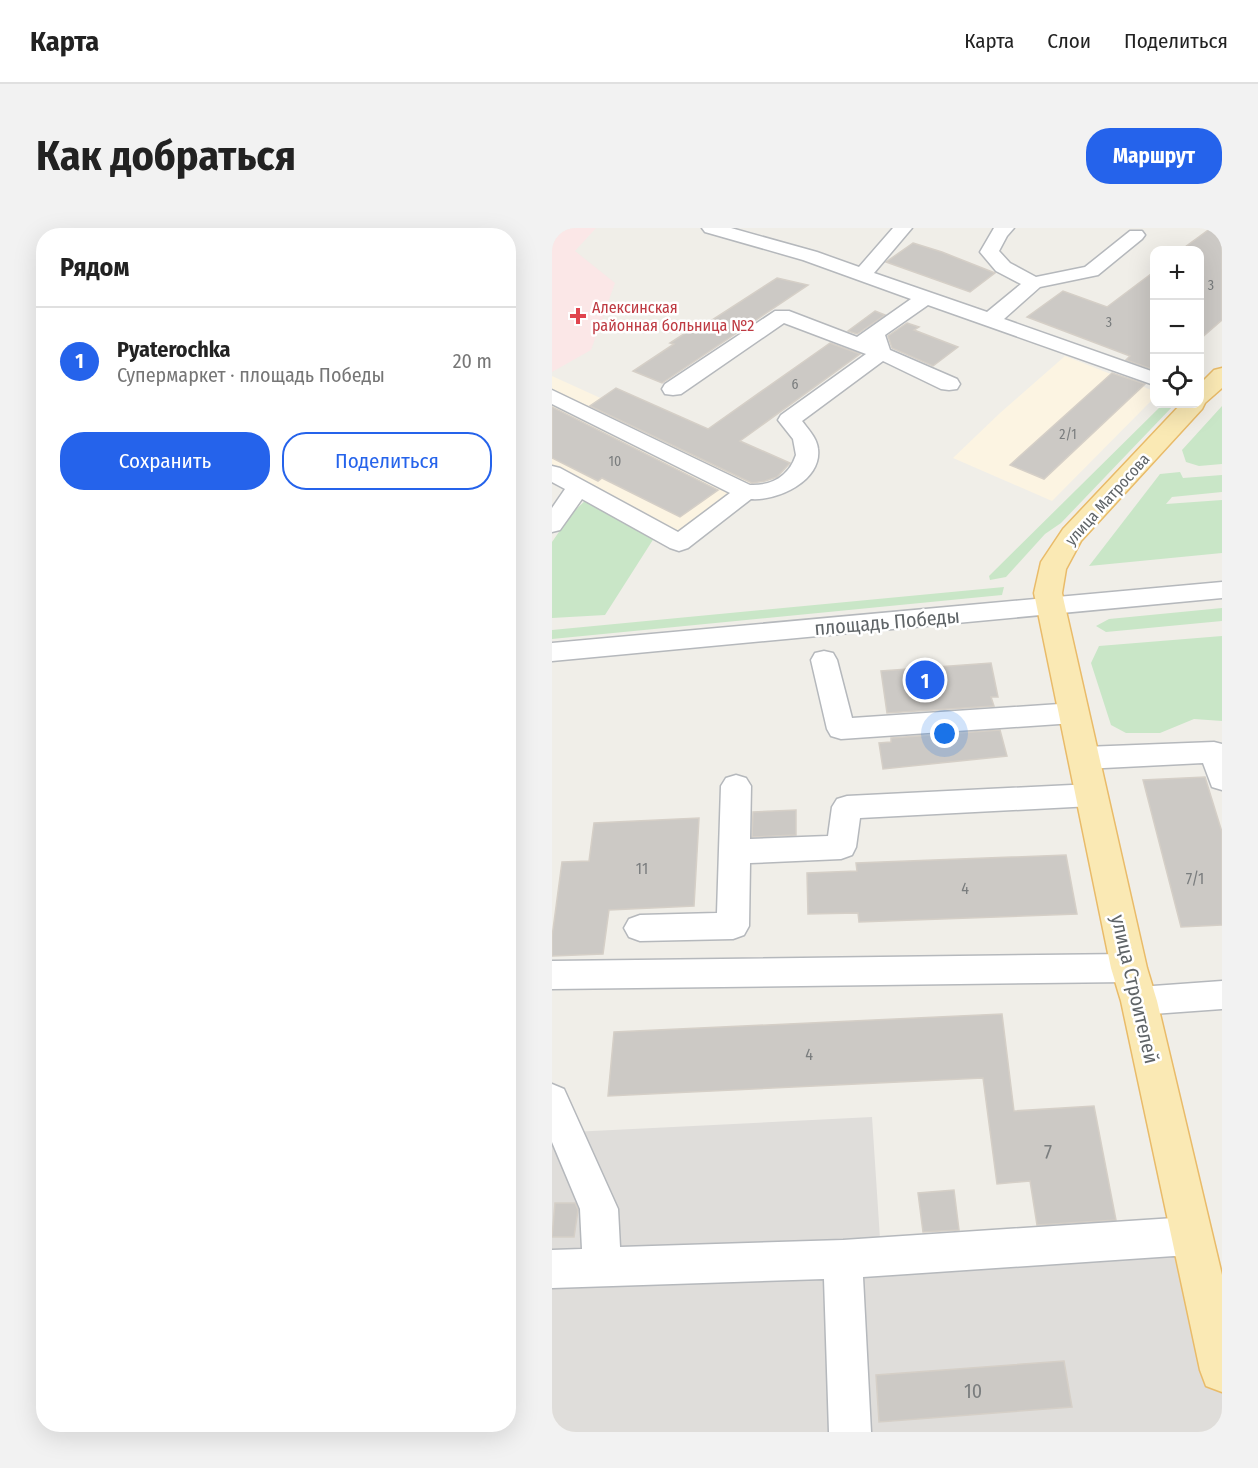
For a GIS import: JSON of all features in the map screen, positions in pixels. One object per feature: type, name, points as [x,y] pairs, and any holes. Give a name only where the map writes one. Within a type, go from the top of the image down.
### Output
[{"type":"main road","name":"улица Матросова","points":[[1204,392],[1222,375]]},
{"type":"main road","name":"улица Матросова","points":[[1050,607],[1048,578],[1060,551],[1189,408]]},
{"type":"main road","name":"улица Строителей","points":[[1050,607],[1222,1370]]},
{"type":"street","points":[[711,228],[810,256],[1150,377]]},
{"type":"street","points":[[862,275],[903,228]]},
{"type":"street","points":[[1005,228],[999,233],[989,252],[1003,267],[1034,283]]},
{"type":"street","points":[[990,320],[1034,283],[1091,272],[1136,235],[1116,228]]},
{"type":"street","points":[[552,396],[746,492],[767,493],[794,478],[807,459],[807,448],[802,435],[789,420],[872,343],[925,298]]},
{"type":"street","points":[[673,389],[782,315],[872,343],[949,384]]},
{"type":"street","points":[[552,473],[679,543],[746,492]]},
{"type":"street","points":[[552,525],[578,487]]},
{"type":"street","name":"площадь Победы","points":[[552,652],[1222,590]]},
{"type":"street","points":[[824,660],[841,729],[1074,713]]},
{"type":"street","points":[[1084,758],[1214,752],[1222,780]]},
{"type":"street","points":[[640,928],[733,926],[736,786]]},
{"type":"street","points":[[735,852],[841,847],[847,807],[1092,795]]},
{"type":"street","points":[[552,975],[1134,985],[1222,995]]},
{"type":"street","points":[[552,1100],[599,1209],[602,1267]]},
{"type":"street","points":[[552,1269],[843,1259],[1174,1237],[1191,1239]]},
{"type":"street","points":[[843,1259],[850,1432]]},
{"type":"shaded area","name":"Алексинская районная больница №2","points":[[552,228],[596,228],[575,251],[615,283],[591,350],[552,372]]},
{"type":"shaded area","points":[[1065,356],[1150,389],[1150,402],[1052,501],[953,458]]},
{"type":"shaded area","points":[[552,376],[618,406],[718,467],[763,487],[682,548],[552,481]]},
{"type":"shaded area","points":[[872,1117],[881,1254],[1174,1237],[1222,1302],[1222,1432],[552,1432],[552,1133]]},
{"type":"green space","points":[[1222,406],[1222,464],[1199,466],[1186,462],[1182,450]]},
{"type":"green space","points":[[1159,408],[1171,408],[1061,523],[1045,534],[1006,577],[990,580],[989,576]]},
{"type":"green space","points":[[1180,472],[1183,478],[1222,475],[1222,492],[1172,497],[1166,504],[1222,500],[1222,553],[1089,566],[1160,474]]},
{"type":"green space","points":[[588,498],[656,535],[605,615],[552,618],[552,542],[572,513]]},
{"type":"green space","points":[[1004,587],[1002,595],[552,639],[552,630]]},
{"type":"green space","points":[[1222,608],[1222,621],[1106,632],[1096,626],[1109,619]]},
{"type":"green space","points":[[1222,636],[1222,721],[1194,719],[1160,733],[1126,733],[1111,725],[1091,663],[1099,646]]},
{"type":"building","points":[[1211,228],[1222,228],[1222,320],[1204,336],[1204,246],[1186,246]]},
{"type":"building","points":[[913,243],[995,273],[970,292],[886,262]]},
{"type":"building","points":[[1150,275],[1150,368],[1126,360],[1130,356],[1027,317],[1063,291],[1107,307]]},
{"type":"building","points":[[777,278],[808,285],[662,383],[633,371],[702,322],[706,324]]},
{"type":"building","points":[[875,311],[885,315],[857,334],[848,331]]},
{"type":"building","points":[[907,323],[919,327],[914,330],[958,347],[933,366],[892,348],[888,336]]},
{"type":"building","points":[[830,343],[860,354],[740,441],[790,463],[777,477],[765,481],[752,483],[590,406],[616,388],[708,429]]},
{"type":"building","points":[[1112,373],[1145,384],[1044,479],[1010,465]]},
{"type":"building","points":[[552,407],[718,490],[680,517],[602,478],[598,481],[552,458]]},
{"type":"building","points":[[991,663],[998,697],[991,697],[994,706],[887,713],[881,671]]},
{"type":"building","points":[[1000,730],[1007,756],[883,769],[879,743],[891,742],[891,738]]},
{"type":"building","points":[[1205,777],[1222,832],[1222,925],[1181,927],[1143,780]]},
{"type":"building","points":[[796,810],[796,835],[752,837],[753,812]]},
{"type":"building","points":[[699,818],[694,906],[609,910],[603,954],[552,956],[552,937],[562,862],[589,861],[594,823]]},
{"type":"building","points":[[1066,855],[1077,914],[859,922],[858,913],[808,914],[807,873],[857,871],[856,863]]},
{"type":"building","points":[[1002,1014],[1014,1111],[1094,1106],[1116,1220],[1037,1225],[1030,1181],[997,1184],[983,1078],[608,1096],[614,1032]]},
{"type":"building","points":[[954,1190],[959,1230],[923,1232],[918,1193]]},
{"type":"building","points":[[555,1203],[575,1203],[578,1210],[574,1237],[552,1237]]},
{"type":"building","points":[[1064,1361],[1072,1407],[879,1422],[876,1375]]},
{"type":"place","name":"Алексинская районная больница №2","points":[[578,316]]},
{"type":"place","name":"Pyaterochka","points":[[925,680]]}]
